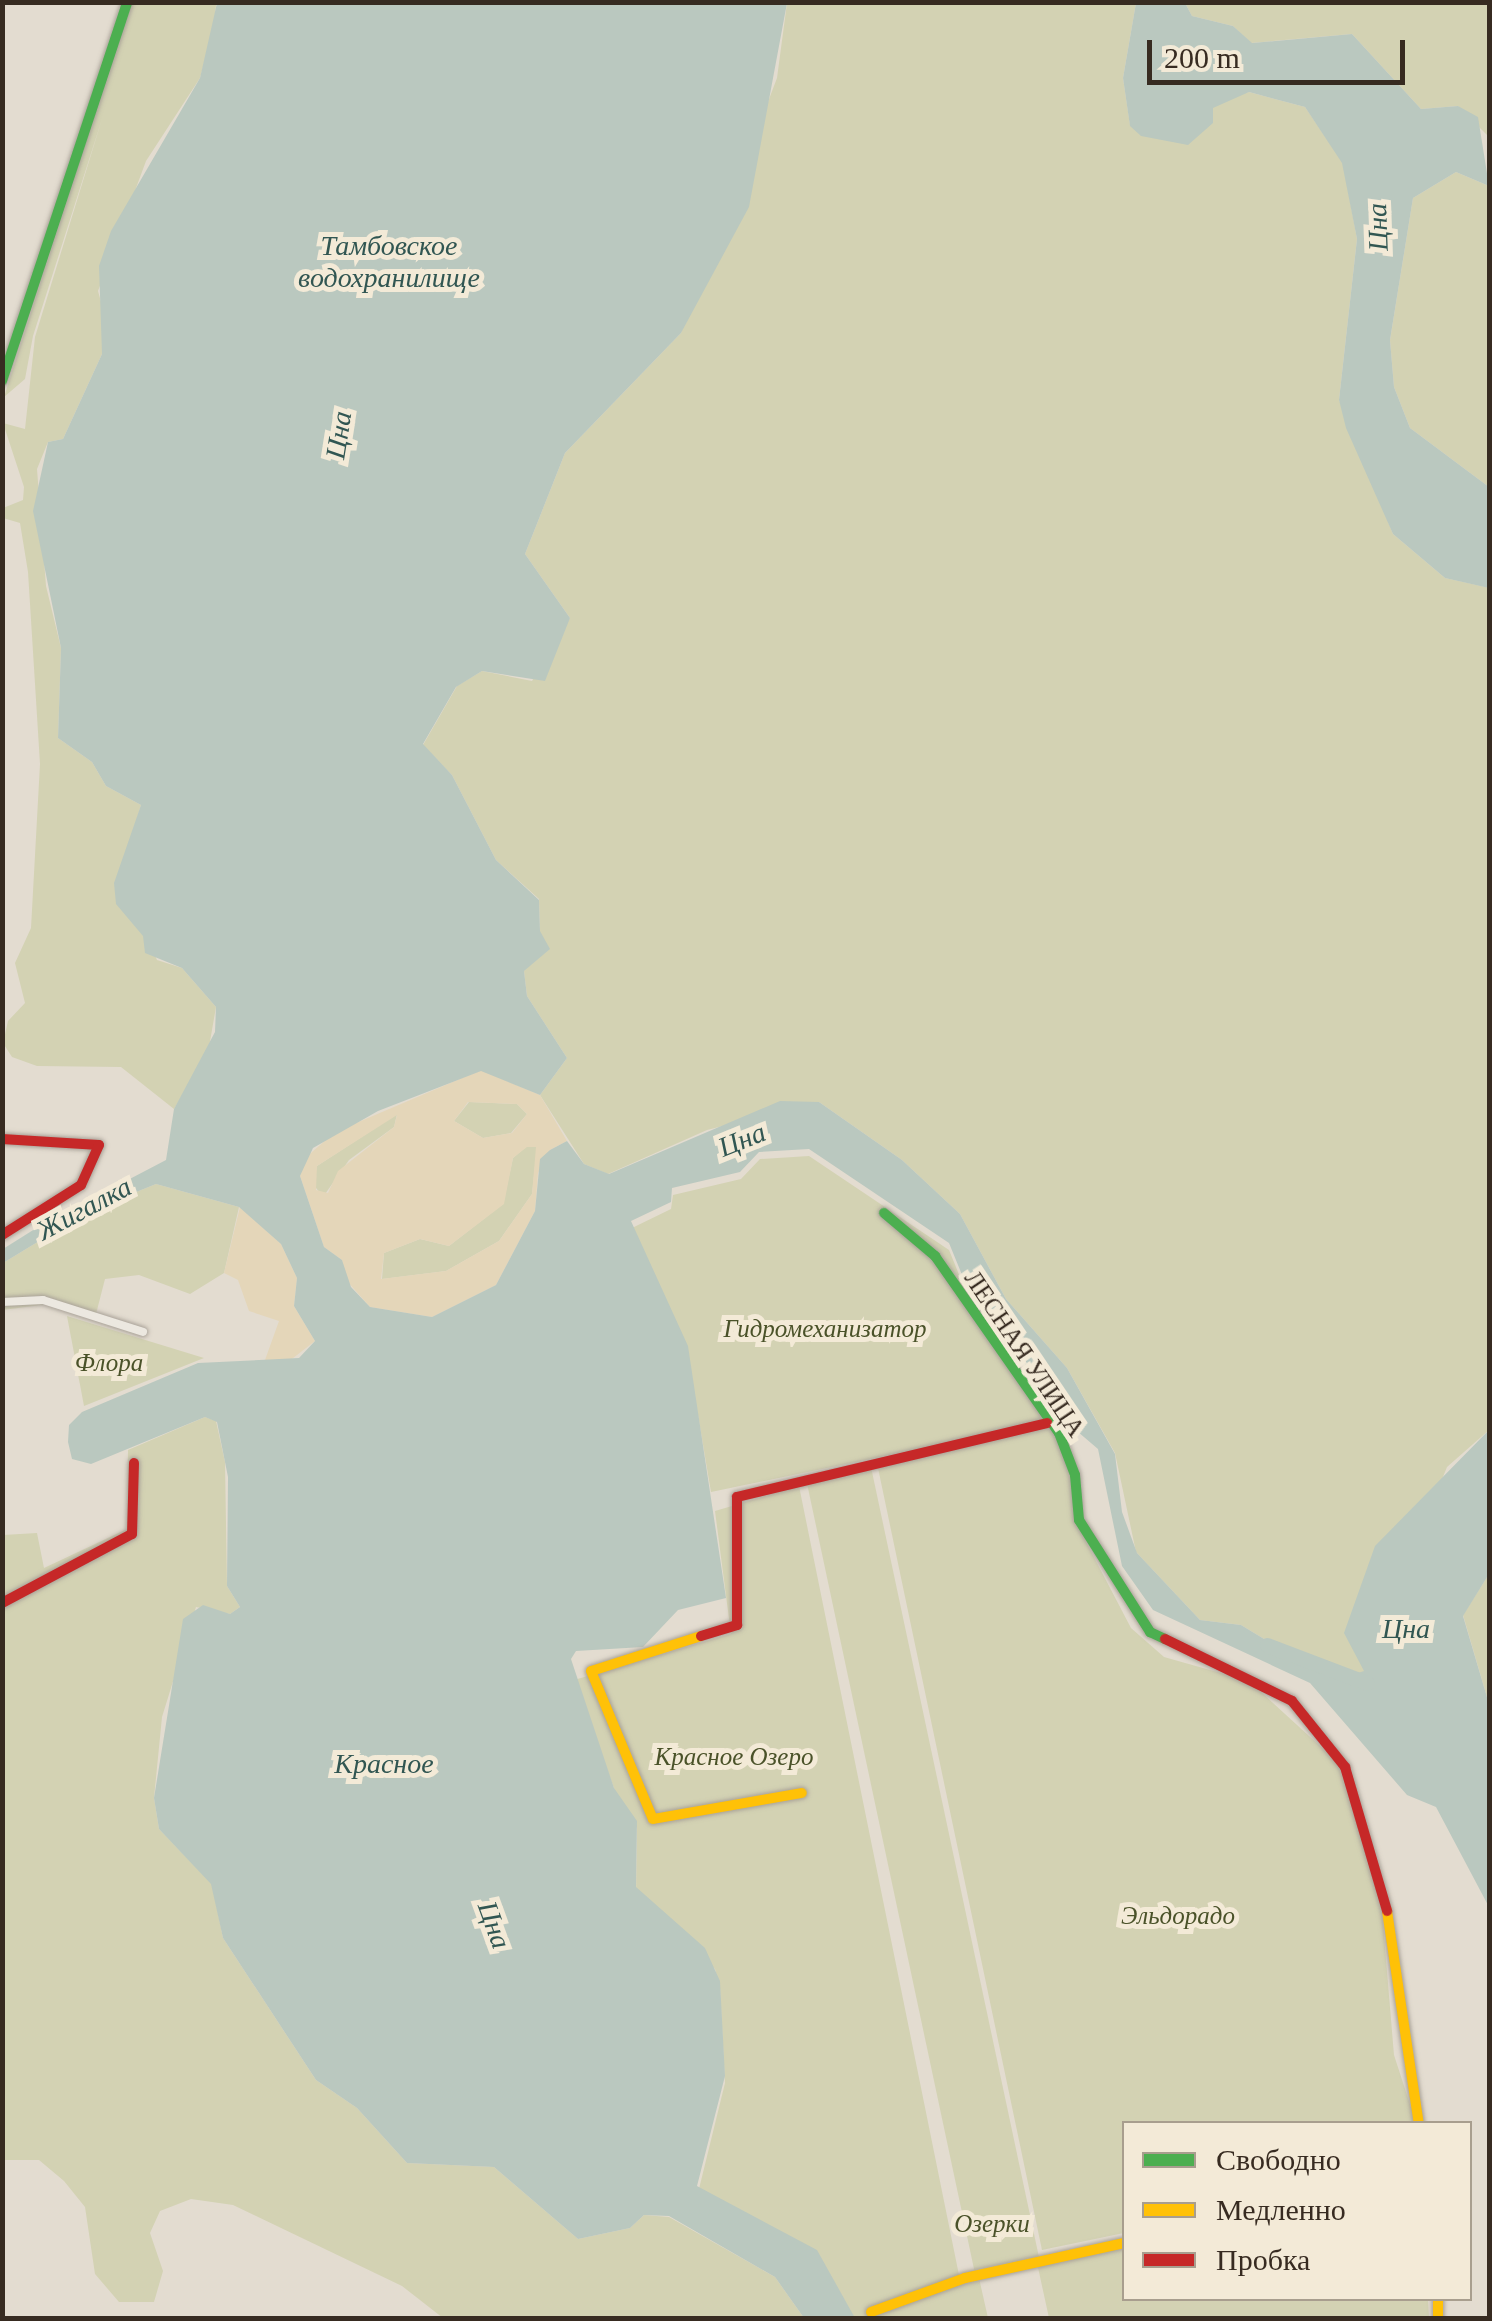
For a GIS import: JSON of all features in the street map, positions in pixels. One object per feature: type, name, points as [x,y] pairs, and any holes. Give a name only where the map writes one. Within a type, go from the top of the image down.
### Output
[{"type":"street","points":[[2,381],[126,2]]},
{"type":"street","points":[[2,1139],[99,1146],[81,1186],[2,1234]]},
{"type":"street","name":"ЛЕСНАЯ УЛИЦА","points":[[884,1213],[934,1256],[1047,1423],[1076,1475],[1079,1520],[1119,1594],[1150,1632],[1292,1701],[1345,1768],[1384,1894],[1419,2121]]},
{"type":"street","points":[[2,1302],[43,1300],[143,1332]]},
{"type":"street","points":[[802,1793],[653,1819],[593,1668],[737,1625],[736,1497],[1047,1423]]},
{"type":"street","points":[[2,1603],[132,1534],[134,1463]]},
{"type":"street","points":[[871,2312],[965,2278],[1122,2243]]},
{"type":"green space","points":[[130,3],[216,5],[214,25],[200,78],[146,161],[98,291],[106,320],[102,354],[63,439],[48,442],[37,469],[46,586],[61,648],[58,738],[92,762],[106,786],[141,805],[120,875],[157,960],[182,968],[216,1007],[208,1053],[174,1109],[121,1067],[37,1066],[12,1057],[3,1043],[8,1021],[25,1003],[15,963],[31,928],[40,764],[28,572],[20,523],[3,518],[3,508],[23,500],[24,487],[3,423],[25,429],[35,337],[102,119],[33,336],[25,379],[4,397]]},
{"type":"green space","points":[[787,3],[1136,3],[1123,78],[1130,125],[1249,92],[1305,107],[1343,163],[1357,239],[1339,400],[1393,534],[1445,578],[1490,588],[1489,1430],[1447,1467],[1364,1672],[1347,1677],[1317,1671],[1241,1625],[1200,1620],[1136,1552],[1115,1453],[1067,1368],[1006,1299],[960,1214],[902,1160],[819,1102],[707,1130],[608,1174],[584,1164],[540,1095],[567,1058],[527,996],[524,971],[540,931],[539,899],[496,860],[452,775],[423,745],[457,686],[482,671],[532,681],[570,618],[525,554],[565,453],[681,333],[777,78]]},
{"type":"green space","points":[[1185,3],[1489,3],[1489,158],[1487,135],[1458,106],[1421,109],[1352,34],[1251,43],[1233,26],[1192,16]]},
{"type":"green space","points":[[1456,172],[1489,186],[1489,487],[1410,428],[1394,387],[1390,340],[1413,198]]},
{"type":"green space","points":[[469,1102],[517,1104],[527,1114],[511,1133],[483,1138],[454,1121]]},
{"type":"green space","points":[[397,1114],[394,1127],[349,1160],[323,1197],[313,1184],[317,1166]]},
{"type":"green space","points":[[527,1146],[537,1147],[532,1194],[499,1241],[446,1271],[382,1279],[384,1253],[420,1239],[449,1246],[503,1204],[513,1158]]},
{"type":"green space","name":"Гидромеханизатор","points":[[809,1156],[949,1250],[978,1321],[1019,1352],[1021,1379],[1036,1403],[1063,1419],[711,1492],[698,1415],[632,1228],[671,1209],[673,1195],[741,1179],[760,1159]]},
{"type":"green space","points":[[156,1184],[239,1207],[224,1273],[190,1294],[139,1275],[105,1279],[96,1314],[48,1304],[3,1310],[3,1263],[87,1212]]},
{"type":"green space","name":"Флора","points":[[67,1316],[204,1358],[84,1406]]},
{"type":"green space","points":[[205,1417],[216,1421],[225,1462],[227,1586],[240,1607],[230,1614],[196,1607],[162,1717],[154,1798],[159,1829],[212,1884],[223,1938],[316,2080],[357,2108],[407,2163],[494,2167],[578,2239],[630,2228],[644,2215],[669,2217],[775,2277],[804,2318],[443,2318],[402,2286],[233,2205],[191,2199],[160,2211],[150,2233],[163,2271],[154,2302],[119,2302],[95,2274],[85,2207],[64,2181],[39,2160],[3,2160],[3,1535],[37,1533],[44,1568],[127,1529],[128,1450]]},
{"type":"green space","name":"Эльдорадо","points":[[1061,1425],[1086,1542],[1131,1628],[1164,1657],[1249,1681],[1344,1768],[1381,1900],[1394,2055],[1415,2121],[1122,2121],[1122,2233],[1042,2250],[878,1468]]},
{"type":"green space","name":"Озерки","points":[[871,1467],[1039,2256],[974,2270],[806,1481]]},
{"type":"green space","name":"Красное Озеро","points":[[799,1486],[960,2280],[979,2278],[988,2318],[849,2318],[698,2193],[725,2083],[720,1988],[715,1969],[636,1894],[637,1828],[621,1807],[574,1680],[731,1634],[715,1511]]},
{"type":"green space","points":[[1489,1574],[1489,1704],[1463,1615]]},
{"type":"green space","points":[[1122,2246],[1122,2301],[1428,2301],[1429,2318],[1049,2318],[1037,2263]]},
{"type":"sand","points":[[481,1070],[540,1095],[567,1141],[550,1150],[538,1173],[535,1211],[496,1285],[432,1317],[370,1307],[346,1280],[342,1260],[324,1247],[300,1176],[304,1159],[335,1132]],"holes":[[[468,1102],[517,1104],[527,1114],[512,1133],[483,1138],[454,1121]],[[397,1115],[394,1127],[338,1171],[328,1193],[316,1190],[317,1166]],[[527,1147],[536,1147],[532,1194],[499,1241],[446,1271],[381,1279],[384,1253],[420,1239],[449,1246],[504,1204],[513,1158]]]},
{"type":"sand","points":[[240,1207],[281,1244],[297,1278],[294,1306],[315,1341],[288,1362],[265,1360],[279,1321],[249,1311],[238,1280],[224,1273]]},
{"type":"water","points":[[217,3],[787,3],[749,207],[681,333],[565,453],[525,554],[570,618],[545,681],[482,671],[456,687],[423,744],[452,775],[496,860],[539,900],[540,931],[550,949],[524,971],[527,996],[567,1058],[540,1095],[481,1071],[378,1111],[313,1148],[300,1176],[324,1247],[342,1260],[351,1287],[370,1307],[432,1317],[496,1285],[535,1211],[540,1159],[550,1150],[567,1141],[584,1164],[609,1174],[780,1101],[819,1102],[902,1160],[960,1214],[1006,1299],[1067,1368],[1115,1454],[1122,1512],[1137,1553],[1200,1620],[1241,1625],[1317,1671],[1346,1677],[1364,1671],[1344,1633],[1375,1546],[1489,1430],[1489,1574],[1463,1616],[1489,1704],[1489,1907],[1436,1807],[1407,1795],[1310,1683],[1153,1610],[1122,1566],[1098,1449],[1036,1396],[1018,1345],[978,1314],[949,1243],[809,1149],[759,1152],[740,1172],[672,1188],[671,1202],[631,1221],[688,1346],[726,1598],[678,1610],[643,1647],[576,1651],[571,1659],[614,1788],[637,1821],[636,1887],[705,1948],[720,1981],[725,2076],[697,2186],[817,2250],[855,2318],[804,2318],[775,2277],[669,2216],[644,2215],[630,2228],[578,2239],[494,2167],[407,2163],[357,2108],[316,2080],[223,1938],[211,1884],[159,1829],[154,1798],[183,1619],[203,1605],[230,1614],[240,1607],[227,1586],[228,1477],[217,1422],[205,1417],[91,1464],[72,1459],[68,1442],[69,1425],[82,1412],[198,1363],[299,1358],[315,1341],[294,1306],[297,1278],[281,1244],[239,1207],[156,1184],[87,1212],[3,1263],[3,1249],[166,1160],[174,1109],[215,1032],[216,1007],[182,968],[145,953],[143,936],[116,904],[114,883],[141,805],[106,786],[92,762],[58,738],[61,648],[33,511],[48,442],[63,439],[102,354],[99,266],[111,231],[200,78]]},
{"type":"water","points":[[1136,3],[1185,3],[1192,16],[1233,26],[1252,43],[1352,34],[1421,109],[1458,106],[1478,117],[1489,186],[1456,172],[1413,198],[1390,340],[1394,387],[1410,428],[1489,487],[1489,588],[1445,578],[1393,534],[1346,428],[1339,400],[1357,239],[1342,163],[1305,107],[1249,92],[1213,108],[1213,123],[1188,145],[1141,136],[1130,126],[1123,78]]},
{"type":"waterway","name":"Цна","points":[[1267,1645],[1367,1683]]},
{"type":"traffic: fast","points":[[2,381],[127,2]]},
{"type":"traffic: fast","points":[[884,1213],[935,1256],[1059,1433],[1075,1475],[1079,1520],[1150,1632],[1165,1639]]},
{"type":"traffic: slow","points":[[701,1636],[591,1671],[653,1819],[802,1793]]},
{"type":"traffic: slow","points":[[1387,1911],[1419,2121]]},
{"type":"traffic: slow","points":[[871,2312],[965,2278],[1122,2243]]},
{"type":"traffic: slow","points":[[1438,2301],[1438,2318]]},
{"type":"traffic: jam","points":[[2,1139],[99,1145],[81,1185],[2,1235]]},
{"type":"traffic: jam","points":[[701,1636],[737,1625],[737,1497],[1047,1423]]},
{"type":"traffic: jam","points":[[2,1603],[132,1534],[134,1463]]},
{"type":"traffic: jam","points":[[1165,1639],[1292,1701],[1345,1767],[1387,1911]]},
{"type":"water label","name":"Тамбовское водохранилище","points":[[389,262]]},
{"type":"water label","name":"Жигалка","points":[[84,1209]]},
{"type":"water label","name":"Красное","points":[[384,1764]]}]
